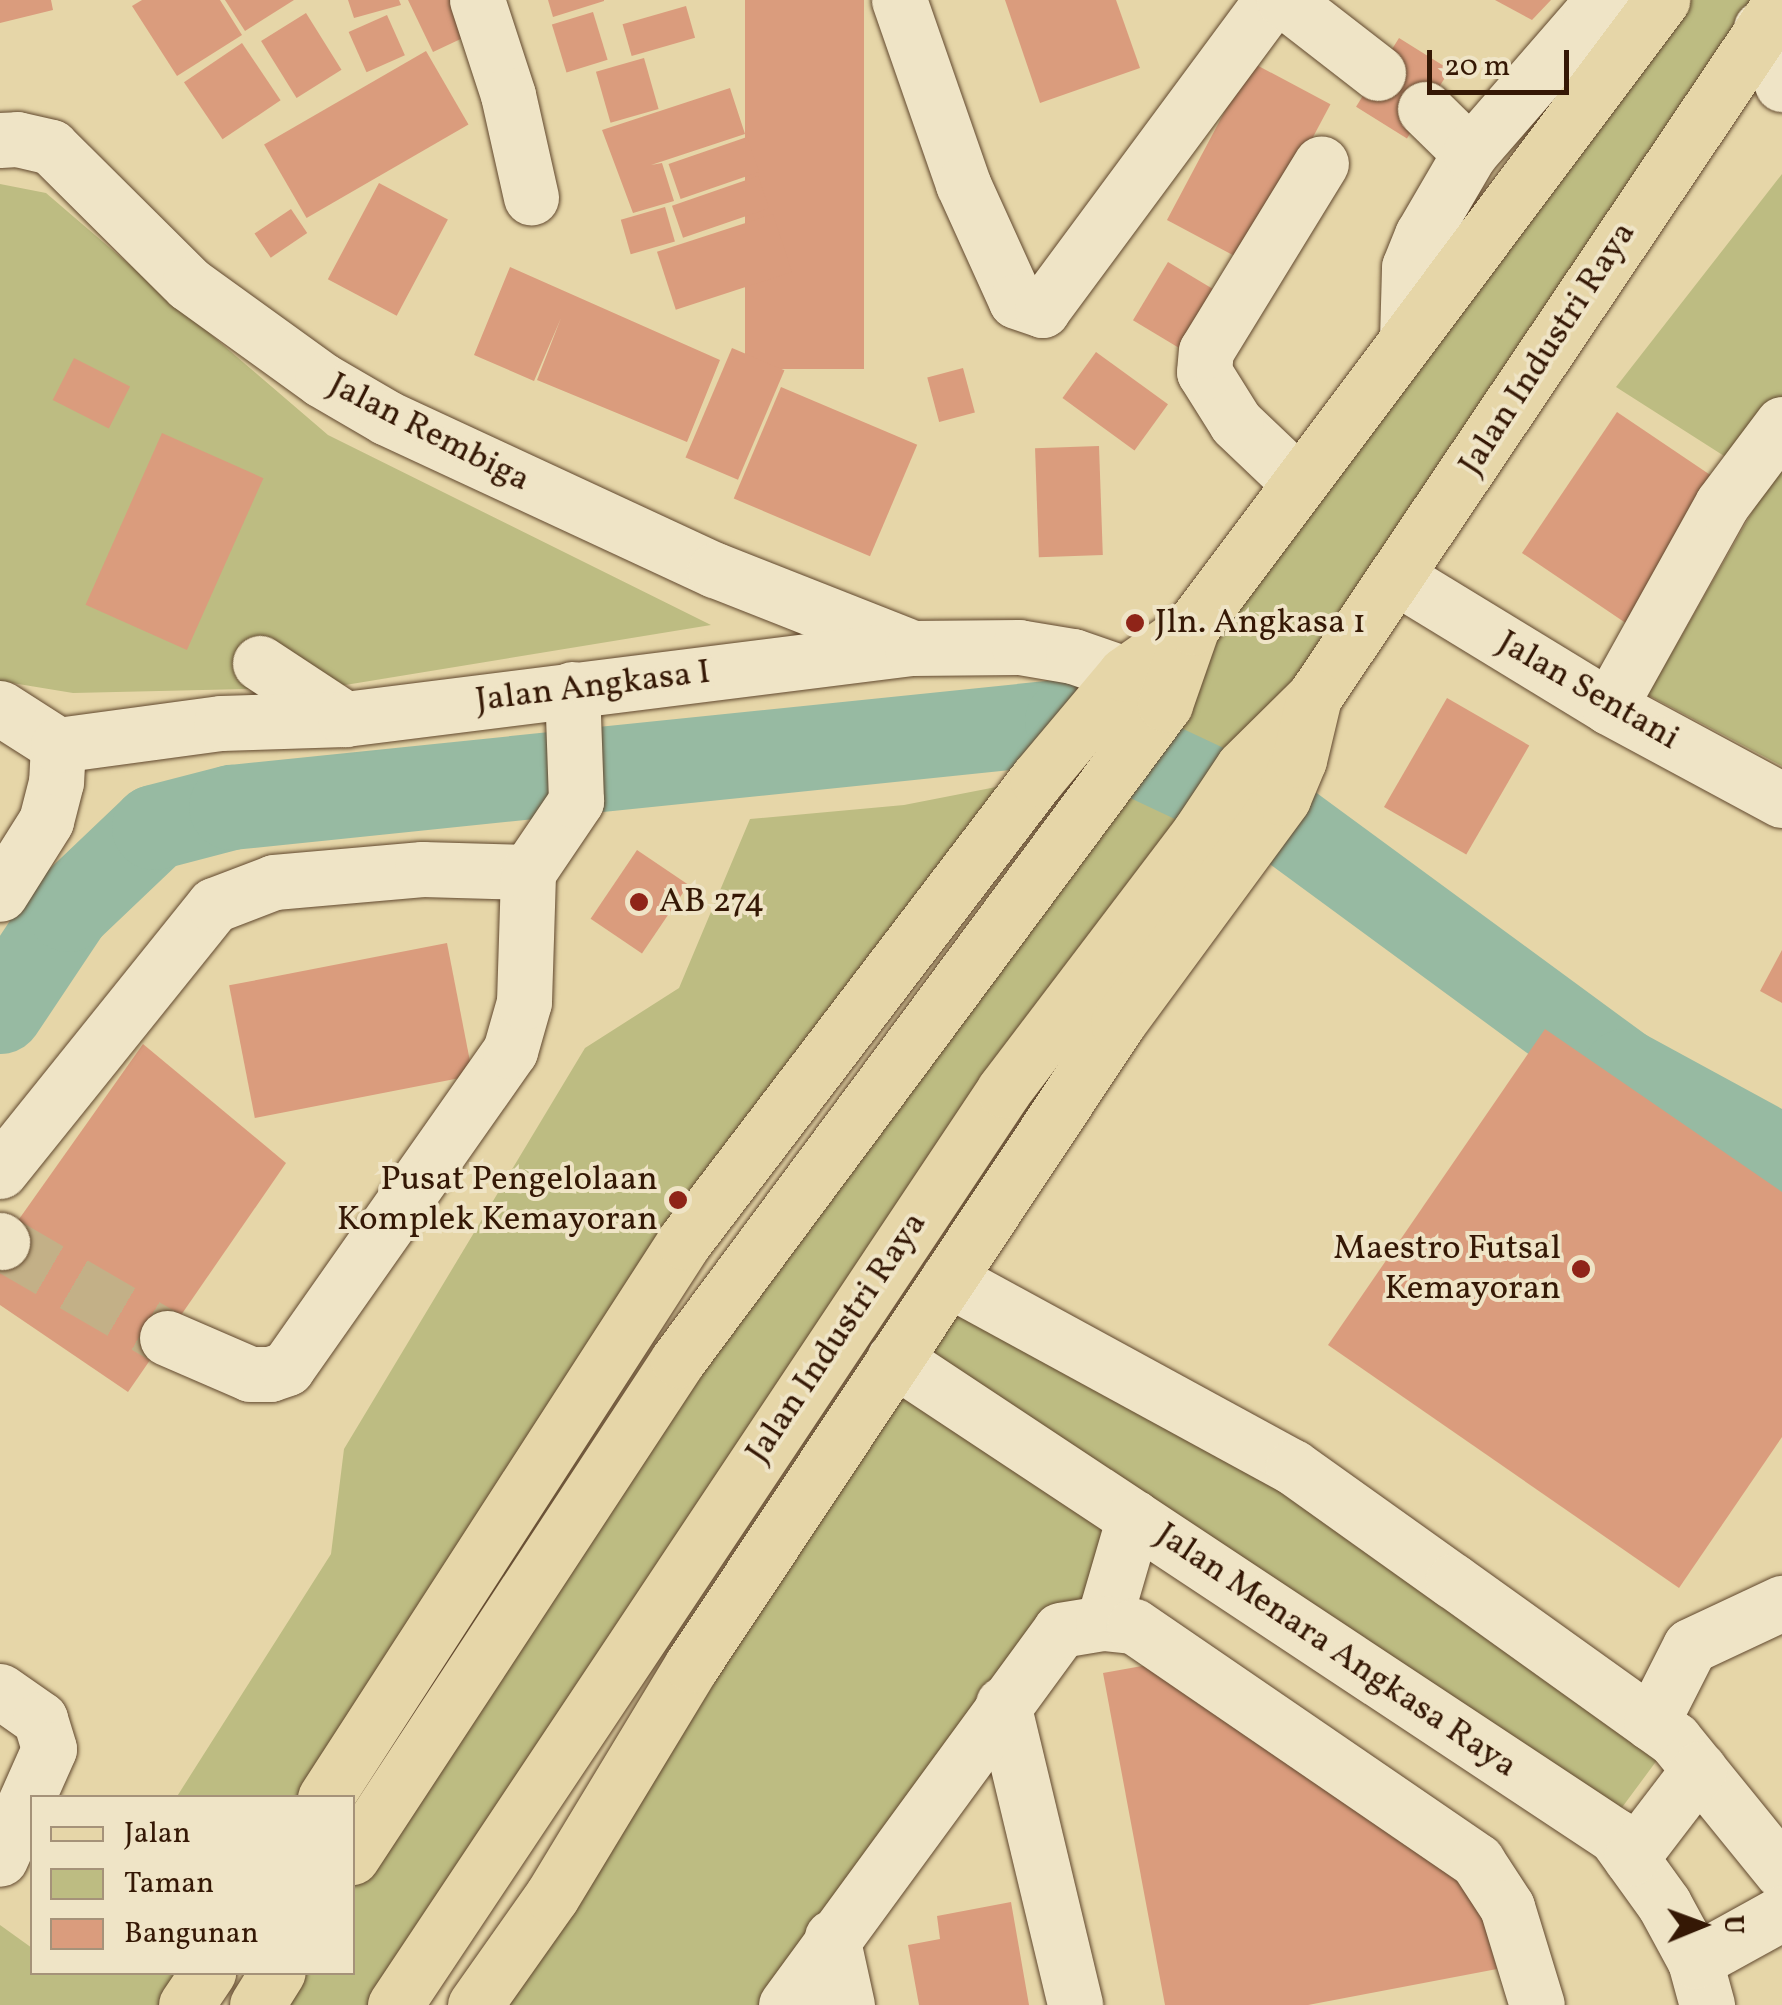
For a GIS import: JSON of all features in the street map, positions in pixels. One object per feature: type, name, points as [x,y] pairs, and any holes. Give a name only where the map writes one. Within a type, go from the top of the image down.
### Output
[{"type":"main road","points":[[327,1795],[684,1242],[1036,779],[1112,690],[1192,627],[1654,10]]},
{"type":"main road","name":"Jalan Industri Raya","points":[[475,2005],[552,1896],[692,1665],[1118,1023],[1216,851],[1263,783],[1299,760],[1314,697],[1398,578],[1771,14]]},
{"type":"main road","points":[[355,1852],[678,1360],[1144,734],[1180,672],[1192,627]]},
{"type":"main road","name":"Jalan Industri Raya","points":[[395,2005],[638,1634],[1004,1090],[1216,851]]},
{"type":"main road","points":[[678,1360],[684,1242]]},
{"type":"main road","points":[[638,1634],[692,1665]]},
{"type":"main road","points":[[186,2005],[206,1975]]},
{"type":"main road","points":[[257,2005],[276,1975]]},
{"type":"street","points":[[477,0],[508,95],[530,197]]},
{"type":"street","points":[[899,0],[963,184],[1016,301],[1042,310],[1271,0]]},
{"type":"street","points":[[1284,0],[1378,72]]},
{"type":"street","points":[[1407,340],[1409,267],[1422,236],[1470,153],[1590,15],[1654,10]]},
{"type":"street","points":[[1771,14],[1782,84]]},
{"type":"street","points":[[1425,108],[1470,153]]},
{"type":"street","name":"Jalan Rembiga","points":[[0,140],[17,139],[51,148],[189,284],[322,380],[388,418],[716,570],[912,648]]},
{"type":"street","points":[[1299,483],[1236,424],[1204,372],[1206,351],[1321,163]]},
{"type":"street","points":[[1610,707],[1722,504],[1782,424]]},
{"type":"street","name":"Jalan Sentani","points":[[1398,578],[1610,707],[1782,800]]},
{"type":"street","name":"Jalan Angkasa I","points":[[58,744],[222,723],[573,711],[912,648],[1020,647],[1073,656],[1112,690]]},
{"type":"street","points":[[260,663],[345,719]]},
{"type":"street","points":[[0,708],[58,744],[56,782],[46,821],[0,894]]},
{"type":"street","points":[[167,1338],[250,1374],[270,1374],[287,1368],[510,1051],[524,1002],[528,872],[576,798],[573,711]]},
{"type":"street","points":[[0,1170],[214,906],[274,882],[422,869],[528,872]]},
{"type":"street","points":[[948,1278],[1293,1468],[1674,1739],[1781,1877],[1701,1983]]},
{"type":"street","name":"Jalan Menara Angkasa Raya","points":[[894,1359],[1615,1836],[1664,1904],[1701,1983]]},
{"type":"street","points":[[1103,1622],[1146,1525]]},
{"type":"street","points":[[1650,1722],[1690,1646],[1782,1603]]},
{"type":"street","points":[[786,2005],[1060,1630],[1103,1622],[1134,1626],[1477,1861],[1507,1908],[1537,2005]]},
{"type":"street","points":[[0,1691],[40,1718],[48,1749],[0,1859]]},
{"type":"street","points":[[1003,1704],[1075,2005]]},
{"type":"street","points":[[1631,1858],[1699,1770]]},
{"type":"street","points":[[832,1937],[847,2005]]},
{"type":"green space","points":[[1662,0],[1782,0],[1243,767],[395,2005],[258,2005],[278,1975],[355,1975],[355,1856]]},
{"type":"green space","points":[[1782,174],[1782,766],[1648,695],[1768,484],[1616,387]]},
{"type":"green space","points":[[0,184],[46,193],[328,435],[711,625],[333,687],[73,693],[0,681]]},
{"type":"green space","points":[[1037,779],[321,1795],[178,1795],[331,1554],[344,1449],[585,1048],[679,988],[750,819],[904,805]]},
{"type":"green space","points":[[948,1279],[1293,1467],[1669,1744],[1609,1825],[1132,1517],[1101,1620],[777,2005],[467,2005]]},
{"type":"green space","points":[[0,1925],[30,1947],[30,1975],[204,1975],[184,2005],[0,2005]]},
{"type":"building","points":[[0,0],[51,0],[53,10],[0,23]]},
{"type":"building","points":[[142,0],[220,0],[242,35],[177,76],[132,6]]},
{"type":"building","points":[[225,0],[294,0],[245,31]]},
{"type":"building","points":[[348,0],[399,0],[401,5],[354,18]]},
{"type":"building","points":[[408,0],[450,0],[467,36],[433,52]]},
{"type":"building","points":[[548,0],[604,0],[604,1],[553,17]]},
{"type":"building","points":[[745,0],[864,0],[864,369],[745,369]]},
{"type":"building","points":[[1005,0],[1116,0],[1140,68],[1040,103]]},
{"type":"building","points":[[1495,0],[1551,0],[1532,20]]},
{"type":"building","points":[[686,6],[695,38],[632,56],[623,24]]},
{"type":"building","points":[[593,12],[608,60],[566,72],[552,25]]},
{"type":"building","points":[[306,13],[342,70],[297,98],[261,41]]},
{"type":"building","points":[[387,15],[405,55],[367,72],[349,32]]},
{"type":"building","points":[[1399,38],[1450,70],[1407,138],[1356,107]]},
{"type":"building","points":[[242,43],[281,100],[223,139],[184,82]]},
{"type":"building","points":[[426,51],[468,125],[307,218],[264,145]]},
{"type":"building","points":[[644,58],[659,109],[611,123],[596,72]]},
{"type":"building","points":[[1251,62],[1330,104],[1246,262],[1167,220]]},
{"type":"building","points":[[730,88],[745,134],[651,165],[662,163],[674,201],[633,213],[602,130]]},
{"type":"building","points":[[747,137],[759,172],[681,199],[669,164]]},
{"type":"building","points":[[758,176],[769,208],[683,238],[672,206]]},
{"type":"building","points":[[379,183],[448,220],[397,316],[328,279]]},
{"type":"building","points":[[665,207],[675,242],[631,254],[621,220]]},
{"type":"building","points":[[291,209],[307,233],[271,258],[255,234]]},
{"type":"building","points":[[773,214],[792,272],[676,310],[657,252]]},
{"type":"building","points":[[1168,262],[1225,296],[1190,354],[1133,320]]},
{"type":"building","points":[[510,267],[720,360],[687,442],[537,380],[561,318],[534,381],[474,355]]},
{"type":"building","points":[[732,348],[784,370],[738,480],[686,458]]},
{"type":"building","points":[[1096,352],[1168,404],[1134,450],[1062,398]]},
{"type":"building","points":[[74,358],[130,387],[109,428],[53,400]]},
{"type":"building","points":[[963,368],[975,412],[939,422],[927,378]]},
{"type":"building","points":[[781,387],[917,445],[870,556],[734,498]]},
{"type":"building","points":[[1617,412],[1721,482],[1626,623],[1522,553]]},
{"type":"building","points":[[162,433],[263,478],[187,650],[86,605]]},
{"type":"building","points":[[1099,446],[1103,555],[1039,557],[1035,448]]},
{"type":"building","points":[[1447,698],[1529,746],[1466,855],[1384,807]]},
{"type":"building","name":"AB 274","points":[[637,850],[688,885],[642,953],[591,919]]},
{"type":"building","points":[[447,943],[473,1076],[255,1118],[229,985]]},
{"type":"building","points":[[1782,950],[1782,1003],[1760,991]]},
{"type":"building","name":"Maestro Futsal Kemayoran","points":[[1545,1029],[1782,1192],[1782,1437],[1679,1588],[1328,1345]]},
{"type":"building","points":[[143,1044],[286,1163],[128,1392],[0,1305],[0,1246]]},
{"type":"building","points":[[1170,1661],[1471,1878],[1497,1969],[1308,2005],[1165,2005],[1103,1673]]},
{"type":"building","points":[[1011,1902],[1029,2005],[919,2005],[908,1945],[940,1939],[937,1916]]},
{"type":"waterway","points":[[0,1011],[68,909],[154,827],[231,807],[1067,721],[1290,826],[1624,1071],[1782,1157]]},
{"type":"tunnel","points":[[2,1242],[167,1338]]},
{"type":"place","name":"Jln. Angkasa 1","points":[[1135,623]]},
{"type":"place","name":"AB 274","points":[[639,902]]},
{"type":"place","name":"Pusat Pengelolaan Komplek Kemayoran","points":[[678,1200]]},
{"type":"place","name":"Maestro Futsal Kemayoran","points":[[1581,1269]]}]
